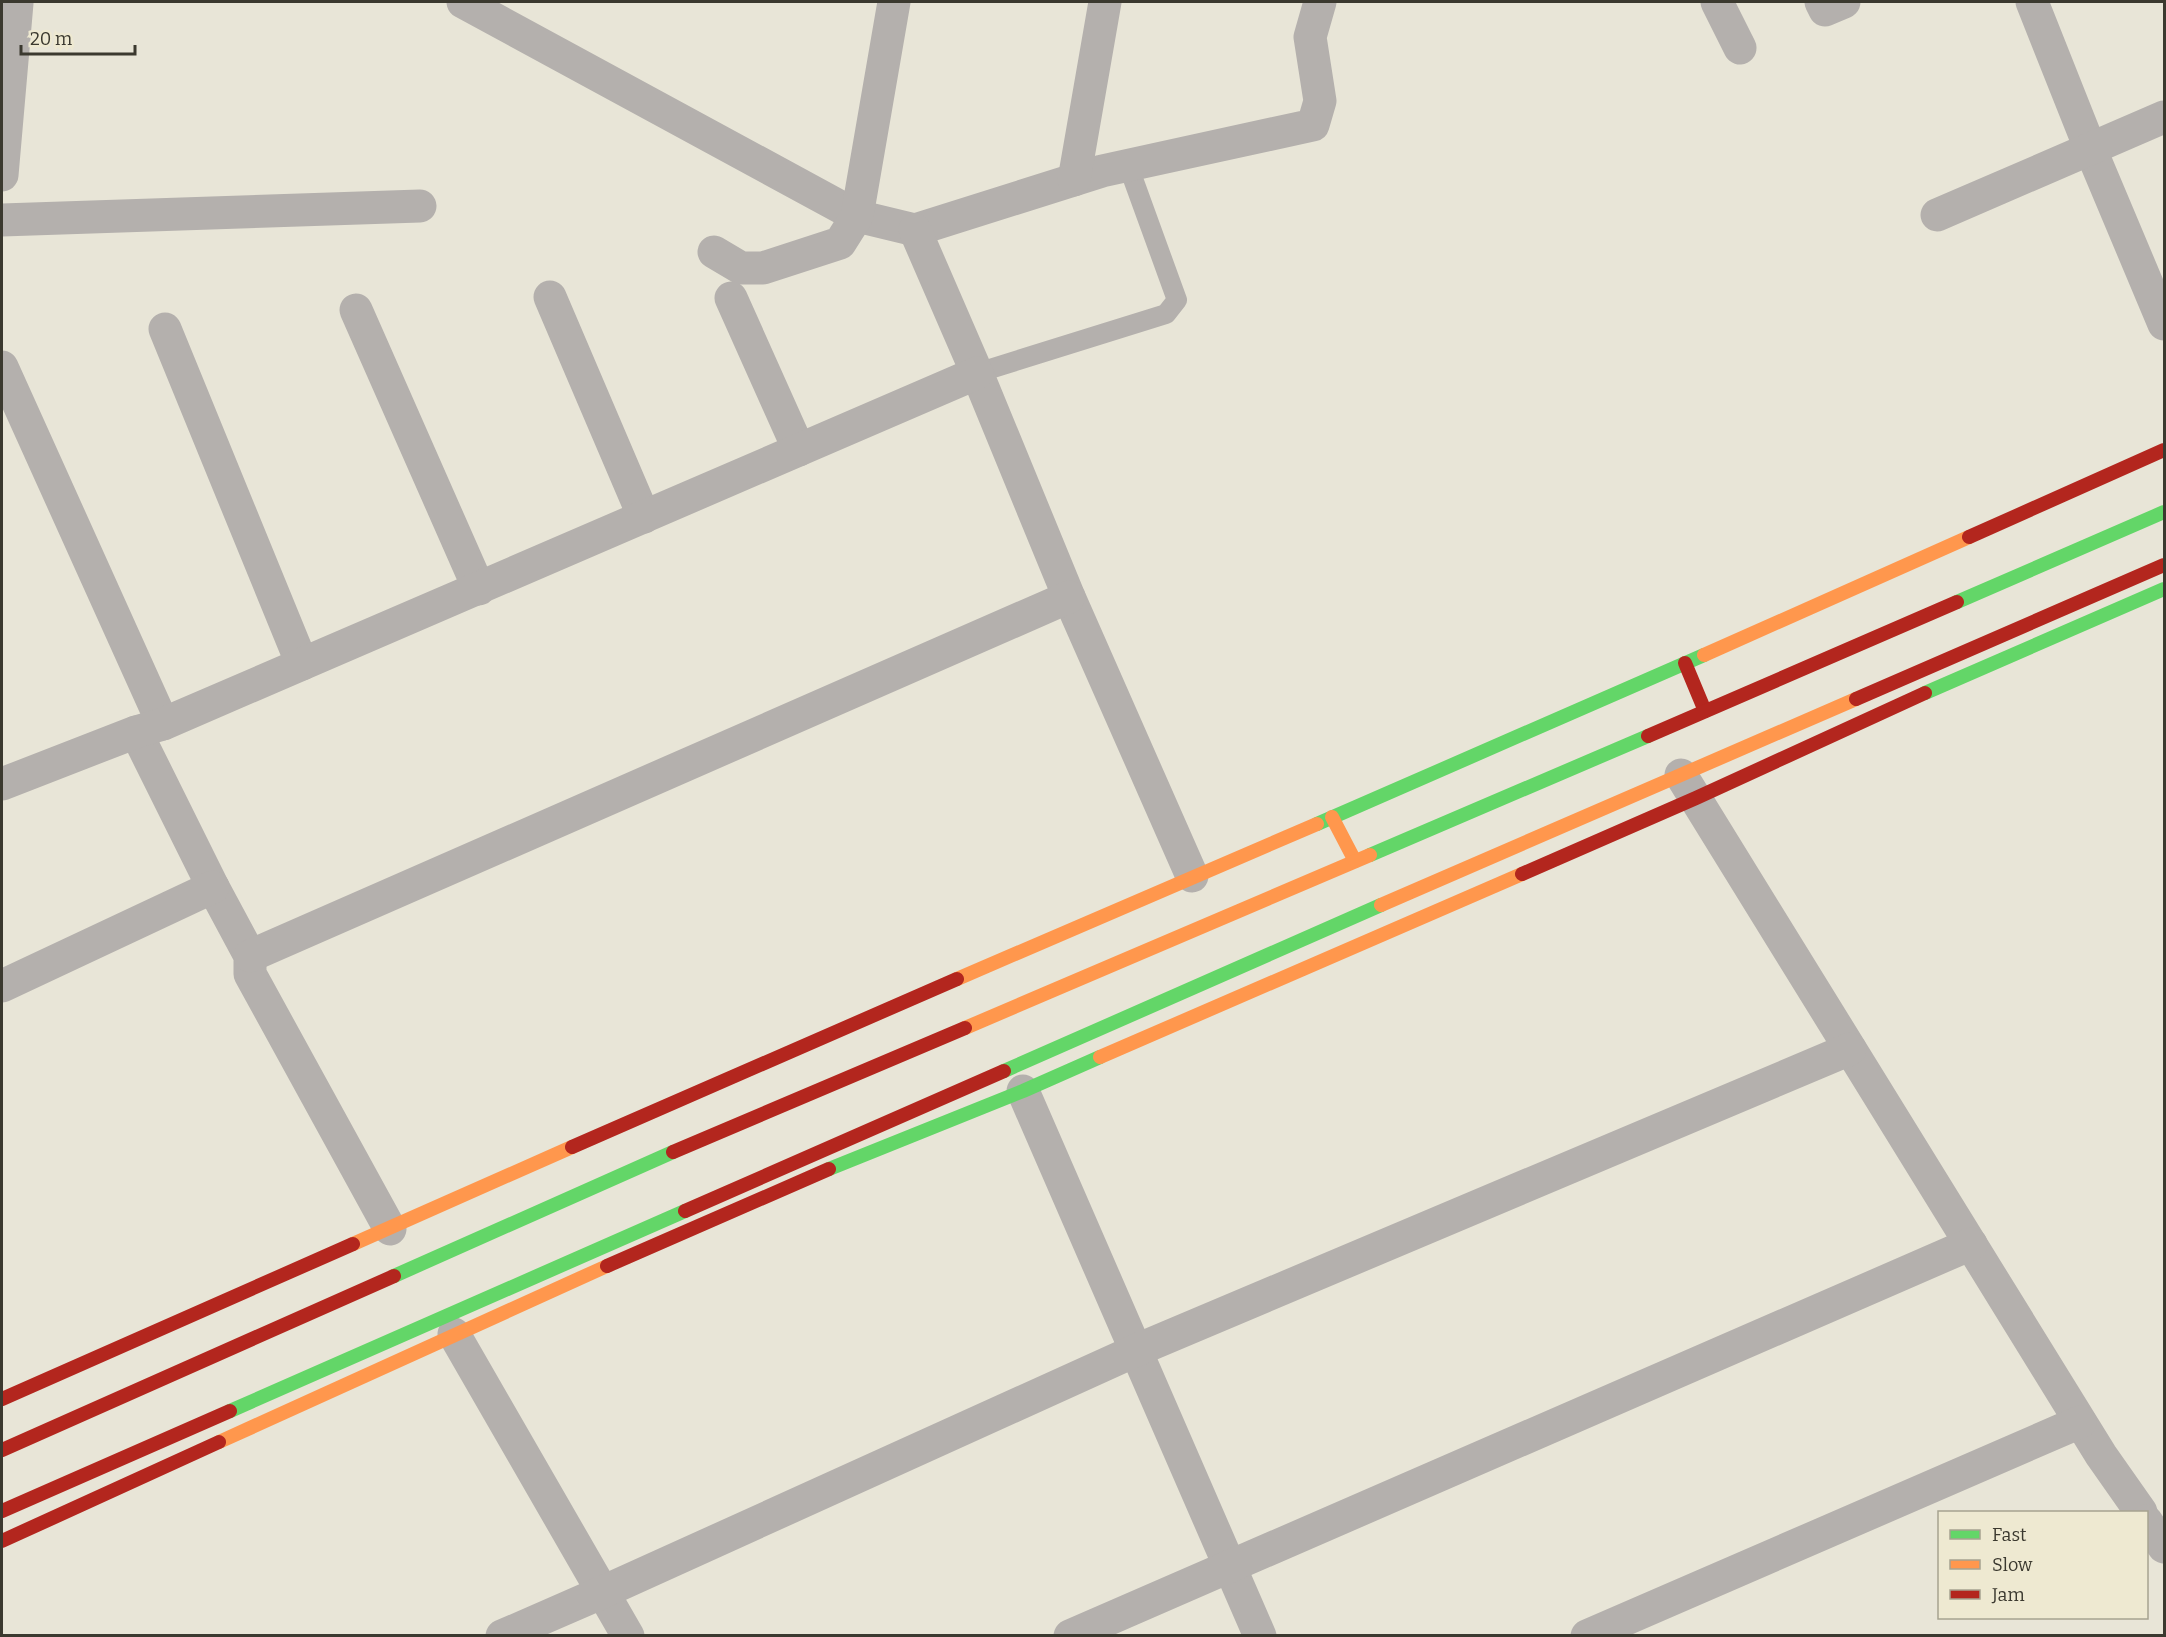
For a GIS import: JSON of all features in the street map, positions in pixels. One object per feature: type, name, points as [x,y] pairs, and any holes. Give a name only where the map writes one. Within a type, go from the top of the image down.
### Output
[{"type":"main road","points":[[2,1399],[772,1059],[1685,663],[2164,450]]},
{"type":"main road","points":[[2,1450],[643,1165],[2164,512]]},
{"type":"main road","points":[[2,1541],[808,1177],[1023,1090],[1688,787],[2164,565]]},
{"type":"main road","points":[[2,1511],[1688,787],[1907,701],[2164,589]]},
{"type":"main road","points":[[1685,663],[1705,711]]},
{"type":"main road","points":[[1332,817],[1355,861]]},
{"type":"street","points":[[464,2],[857,216],[915,230],[1128,165],[1313,125],[1320,101],[1310,37],[1320,2]]},
{"type":"street","points":[[714,252],[741,268],[763,268],[840,243],[857,216],[894,2]]},
{"type":"street","points":[[1074,180],[1105,2]]},
{"type":"street","points":[[1716,2],[1740,48]]},
{"type":"street","points":[[1821,2],[1824,10],[1844,2]]},
{"type":"street","points":[[2032,2],[2164,324]]},
{"type":"street","points":[[2,174],[17,3]]},
{"type":"street","points":[[1937,215],[2164,117]]},
{"type":"street","points":[[2,220],[420,206]]},
{"type":"street","points":[[915,230],[977,373],[1069,597],[1192,876]]},
{"type":"street","points":[[550,297],[644,518]]},
{"type":"street","points":[[731,298],[799,450]]},
{"type":"street","points":[[356,310],[479,589]]},
{"type":"street","points":[[165,329],[302,664]]},
{"type":"street","points":[[2,367],[213,887],[250,956],[250,974],[390,1229]]},
{"type":"street","points":[[2,784],[149,728],[302,664],[977,373]]},
{"type":"street","points":[[250,956],[1069,597]]},
{"type":"street","points":[[1688,787],[2080,1422],[2140,1511]]},
{"type":"street","points":[[2,986],[213,887]]},
{"type":"street","points":[[502,1635],[603,1592],[1137,1350],[1850,1049]]},
{"type":"street","points":[[1023,1090],[1260,1635]]},
{"type":"street","points":[[1070,1635],[1971,1244]]},
{"type":"street","points":[[454,1335],[628,1635]]},
{"type":"street","points":[[1587,1635],[2080,1422]]},
{"type":"street","points":[[2148,1524],[2164,1547]]},
{"type":"lane","points":[[977,373],[1166,314],[1177,300],[1128,165]]},
{"type":"traffic: fast","points":[[1957,602],[2164,512]]},
{"type":"traffic: fast","points":[[1925,693],[2164,589]]},
{"type":"traffic: fast","points":[[1317,824],[1704,655]]},
{"type":"traffic: fast","points":[[1370,855],[1648,736]]},
{"type":"traffic: fast","points":[[1004,1071],[1381,905]]},
{"type":"traffic: fast","points":[[829,1169],[1023,1091],[1100,1057]]},
{"type":"traffic: fast","points":[[394,1276],[673,1152]]},
{"type":"traffic: fast","points":[[230,1411],[685,1211]]},
{"type":"traffic: slow","points":[[1704,655],[1969,537]]},
{"type":"traffic: slow","points":[[1381,905],[1856,699]]},
{"type":"traffic: slow","points":[[1332,817],[1355,861]]},
{"type":"traffic: slow","points":[[957,979],[1317,824]]},
{"type":"traffic: slow","points":[[965,1028],[1370,855]]},
{"type":"traffic: slow","points":[[1100,1057],[1522,874]]},
{"type":"traffic: slow","points":[[353,1244],[572,1147]]},
{"type":"traffic: slow","points":[[219,1442],[607,1266]]},
{"type":"traffic: jam","points":[[1969,537],[2164,450]]},
{"type":"traffic: jam","points":[[1856,699],[2164,565]]},
{"type":"traffic: jam","points":[[1648,736],[1957,602]]},
{"type":"traffic: jam","points":[[1685,663],[1705,711]]},
{"type":"traffic: jam","points":[[1522,874],[1696,798],[1925,693]]},
{"type":"traffic: jam","points":[[572,1147],[957,979]]},
{"type":"traffic: jam","points":[[673,1152],[965,1028]]},
{"type":"traffic: jam","points":[[685,1211],[1004,1071]]},
{"type":"traffic: jam","points":[[607,1266],[829,1169]]},
{"type":"traffic: jam","points":[[2,1399],[353,1244]]},
{"type":"traffic: jam","points":[[2,1450],[394,1276]]},
{"type":"traffic: jam","points":[[2,1511],[230,1411]]},
{"type":"traffic: jam","points":[[2,1541],[219,1442]]}]
